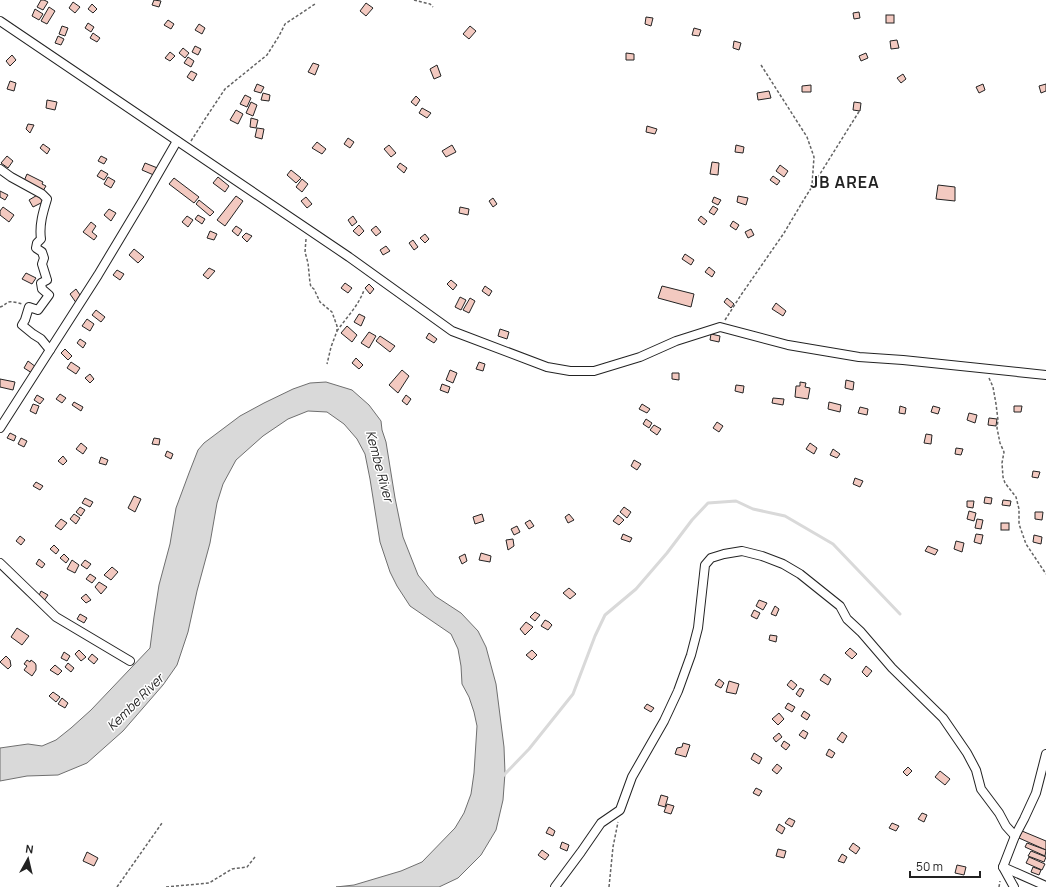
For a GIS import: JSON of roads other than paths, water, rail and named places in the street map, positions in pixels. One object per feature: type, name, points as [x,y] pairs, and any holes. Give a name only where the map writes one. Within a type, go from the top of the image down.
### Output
[{"type":"street","points":[[0,21],[349,257],[452,331],[547,367],[570,372],[594,371],[640,357],[676,341],[720,327],[788,345],[859,357],[903,360],[1046,376]]},
{"type":"street","points":[[0,428],[98,275],[177,141]]},
{"type":"street","points":[[0,169],[11,177],[42,194],[47,199],[41,221],[41,239],[37,243],[36,248],[42,252],[44,258],[42,264],[47,280],[41,283],[42,289],[49,295],[38,310],[29,307],[22,325],[41,339],[50,350]]},
{"type":"street","points":[[555,887],[601,822],[620,810],[632,777],[664,721],[681,684],[691,655],[698,628],[705,565],[711,558],[742,551],[762,556],[788,567],[800,574],[840,606],[847,619],[861,632],[892,668],[942,718],[967,753],[976,770],[981,789],[999,813],[1006,826],[1015,836]]},
{"type":"street","points":[[0,563],[56,617],[130,661]]},
{"type":"street","points":[[1014,887],[1003,867],[1015,836],[1036,793],[1046,754]]},
{"type":"street","points":[[1003,867],[1046,886]]},
{"type":"water","name":"Kembe River","points":[[326,382],[352,390],[369,405],[381,421],[403,537],[418,575],[435,596],[461,613],[478,631],[486,647],[496,684],[504,747],[505,773],[503,800],[496,830],[481,855],[458,878],[439,887],[336,887],[354,885],[401,871],[422,862],[455,828],[464,813],[471,794],[477,726],[469,697],[462,684],[458,649],[451,634],[410,606],[397,586],[390,572],[380,542],[365,454],[357,439],[344,424],[327,412],[308,411],[288,419],[263,436],[236,460],[223,484],[217,503],[210,543],[188,632],[177,665],[163,685],[123,731],[87,763],[58,775],[27,776],[0,781],[0,748],[28,744],[42,746],[56,740],[91,710],[150,648],[159,585],[170,544],[176,508],[198,450],[204,443],[240,416],[264,403],[293,389],[310,383]]},
{"type":"waterway","points":[[503,776],[529,749],[573,694],[595,636],[605,615],[636,589],[667,553],[692,520],[708,503],[736,501],[753,509],[785,516],[833,544],[900,614]]},
{"type":"district","name":"JB AREA","points":[[845,182]]}]
